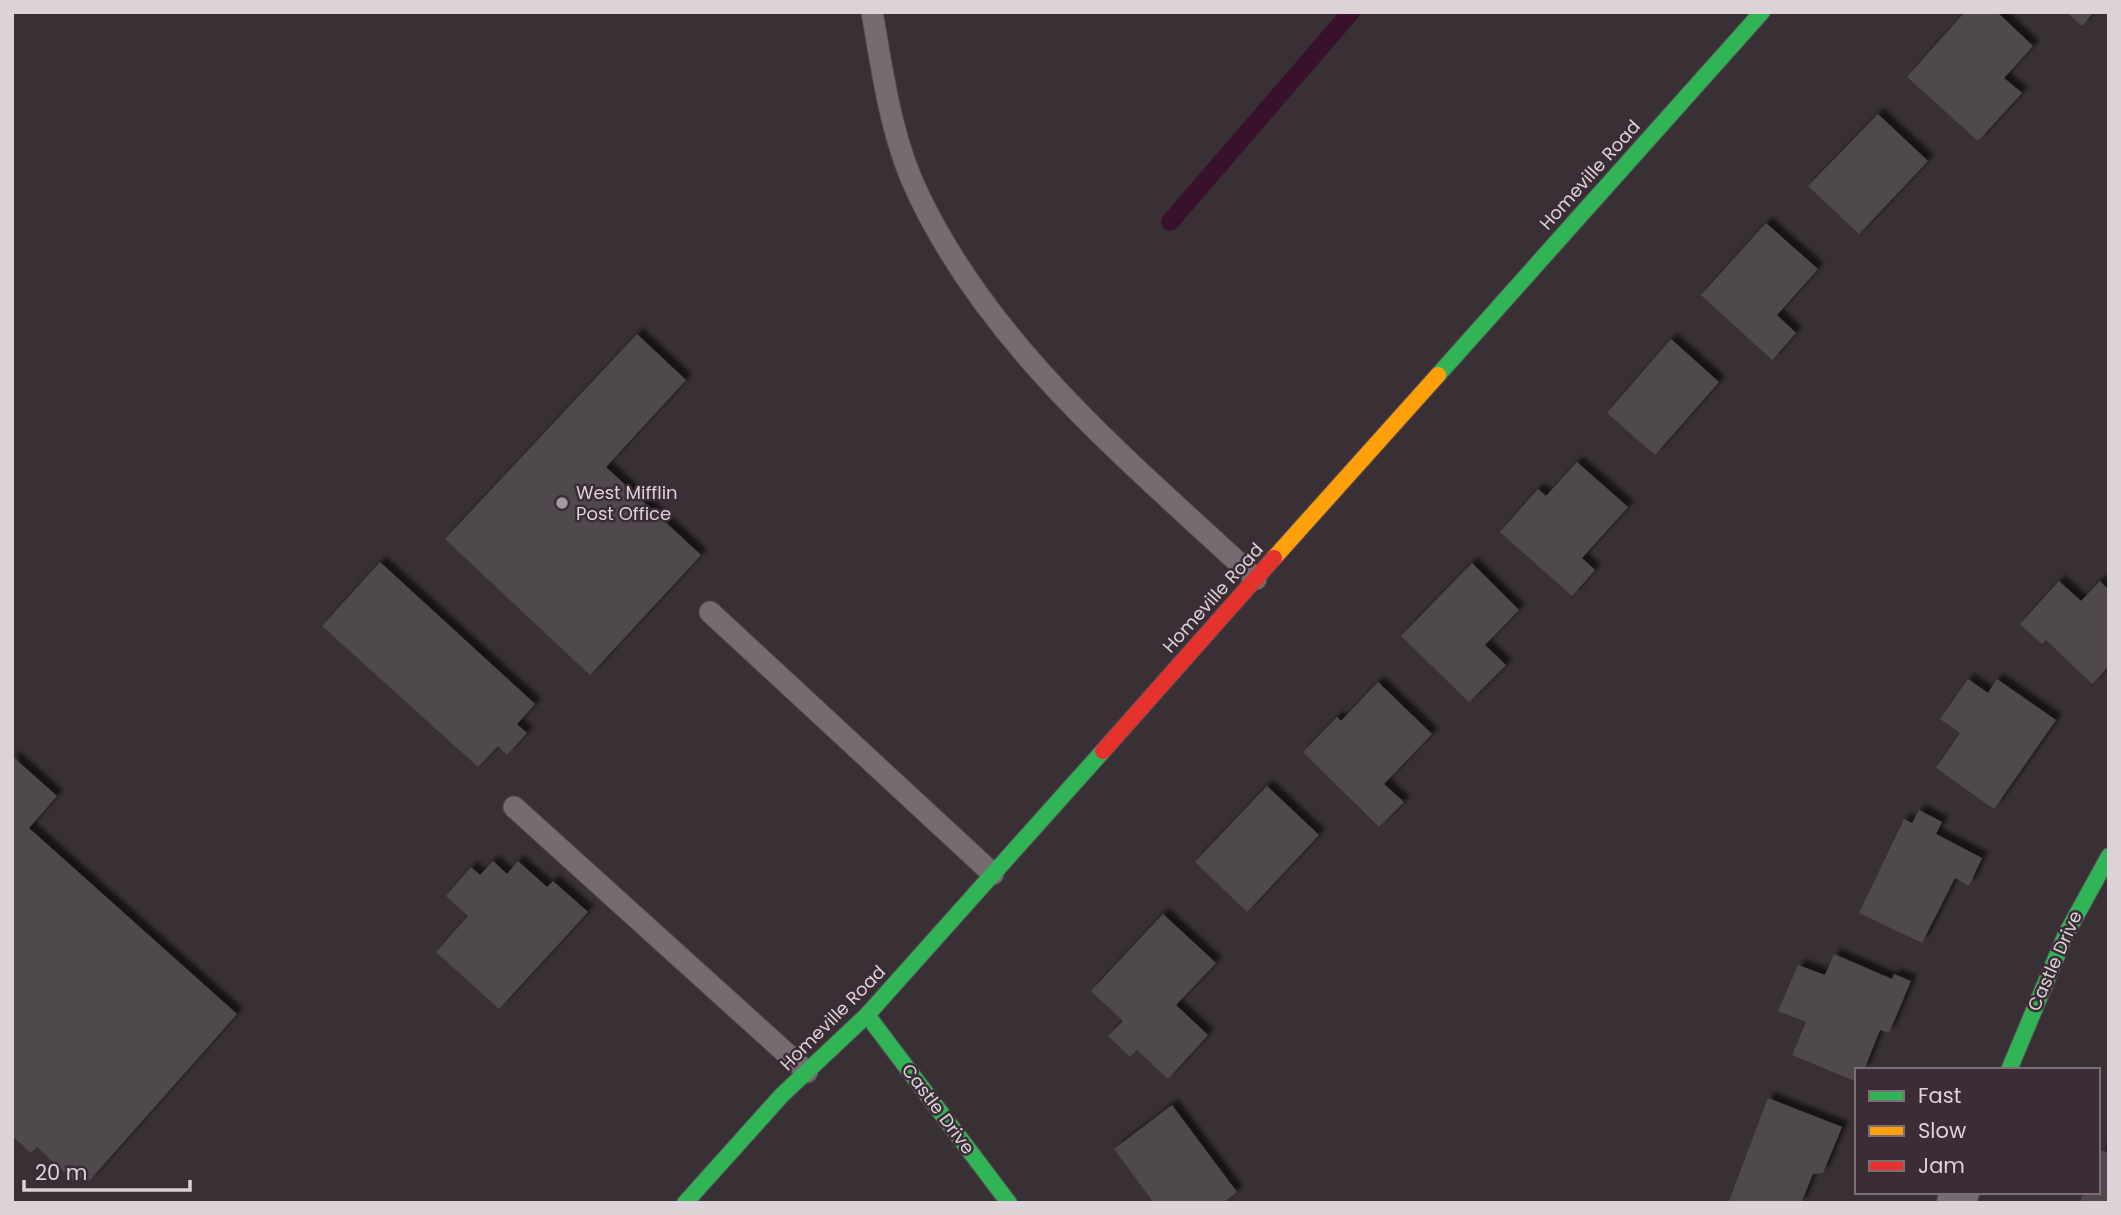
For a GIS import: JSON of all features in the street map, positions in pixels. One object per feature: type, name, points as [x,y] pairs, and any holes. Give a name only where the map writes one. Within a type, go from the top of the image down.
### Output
[{"type":"street","name":"Homeville Road","points":[[685,1203],[807,1072],[867,1015],[1762,12]]},
{"type":"street","name":"Castle Drive","points":[[2010,1068],[2048,971],[2089,887],[2109,856]]},
{"type":"street","name":"Castle Drive","points":[[867,1015],[1009,1203]]},
{"type":"lane","points":[[872,12],[888,109],[918,194],[956,265],[1007,336],[1075,408],[1256,579]]},
{"type":"lane","points":[[710,612],[993,874]]},
{"type":"lane","points":[[514,807],[807,1072]]},
{"type":"building","points":[[1965,12],[1997,12],[2033,46],[2004,78],[2022,93],[1978,141],[1907,77]]},
{"type":"building","points":[[2066,12],[2094,12],[2082,26]]},
{"type":"building","points":[[1878,114],[1928,161],[1859,234],[1808,186]]},
{"type":"building","points":[[1766,223],[1818,269],[1777,315],[1796,333],[1772,360],[1701,295]]},
{"type":"building","name":"West Mifflin Post Office","points":[[637,334],[686,380],[606,467],[701,555],[590,675],[445,539]]},
{"type":"building","points":[[1671,339],[1719,382],[1655,455],[1607,413]]},
{"type":"building","points":[[1577,462],[1628,507],[1582,558],[1595,570],[1572,596],[1500,532],[1538,489],[1546,496]]},
{"type":"building","points":[[380,562],[535,704],[517,724],[527,733],[507,755],[498,746],[478,767],[322,626]]},
{"type":"building","points":[[1472,563],[1519,610],[1485,645],[1506,665],[1469,702],[1401,636]]},
{"type":"building","points":[[2059,581],[2081,601],[2100,581],[2109,590],[2109,666],[2092,684],[2046,640],[2042,644],[2020,624]]},
{"type":"building","points":[[1968,679],[1988,693],[1997,679],[2056,720],[1994,809],[1936,768],[1960,733],[1940,719]]},
{"type":"building","points":[[1378,682],[1432,734],[1384,784],[1404,802],[1379,827],[1303,752],[1337,717],[1341,721]]},
{"type":"building","points":[[12,756],[57,796],[29,828],[237,1014],[89,1181],[83,1175],[76,1183],[37,1147],[31,1153],[12,1136]]},
{"type":"building","points":[[1267,786],[1319,835],[1247,912],[1195,862]]},
{"type":"building","points":[[1919,810],[1942,822],[1936,834],[1982,858],[1969,886],[1955,878],[1922,943],[1859,913],[1904,819],[1912,823]]},
{"type":"building","points":[[493,861],[507,874],[518,861],[547,887],[553,881],[588,912],[499,1009],[436,952],[468,916],[446,896],[471,867],[480,875]]},
{"type":"building","points":[[1163,914],[1216,963],[1176,1005],[1208,1035],[1168,1079],[1137,1050],[1130,1057],[1108,1036],[1123,1021],[1091,991]]},
{"type":"building","points":[[1834,954],[1892,979],[1894,974],[1911,981],[1889,1033],[1880,1030],[1865,1068],[1855,1068],[1855,1081],[1792,1055],[1806,1022],[1778,1011],[1798,965],[1825,975]]},
{"type":"building","points":[[1768,1098],[1842,1127],[1823,1173],[1813,1174],[1801,1203],[1734,1203],[1729,1201]]},
{"type":"building","points":[[1172,1105],[1237,1192],[1223,1203],[1154,1203],[1114,1149]]},
{"type":"building","points":[[2101,1150],[2109,1153],[2109,1203],[2080,1203],[2083,1194],[2100,1194]]},
{"type":"waterway","points":[[1170,222],[1351,12]]},
{"type":"traffic: fast","points":[[1438,375],[1762,12]]},
{"type":"traffic: fast","points":[[685,1203],[782,1095],[867,1015],[1103,751]]},
{"type":"traffic: fast","points":[[2010,1068],[2066,934],[2109,856]]},
{"type":"traffic: fast","points":[[867,1015],[1009,1203]]},
{"type":"traffic: slow","points":[[1274,558],[1438,375]]},
{"type":"traffic: jam","points":[[1103,751],[1274,558]]},
{"type":"place","name":"West Mifflin Post Office","points":[[562,503]]}]
